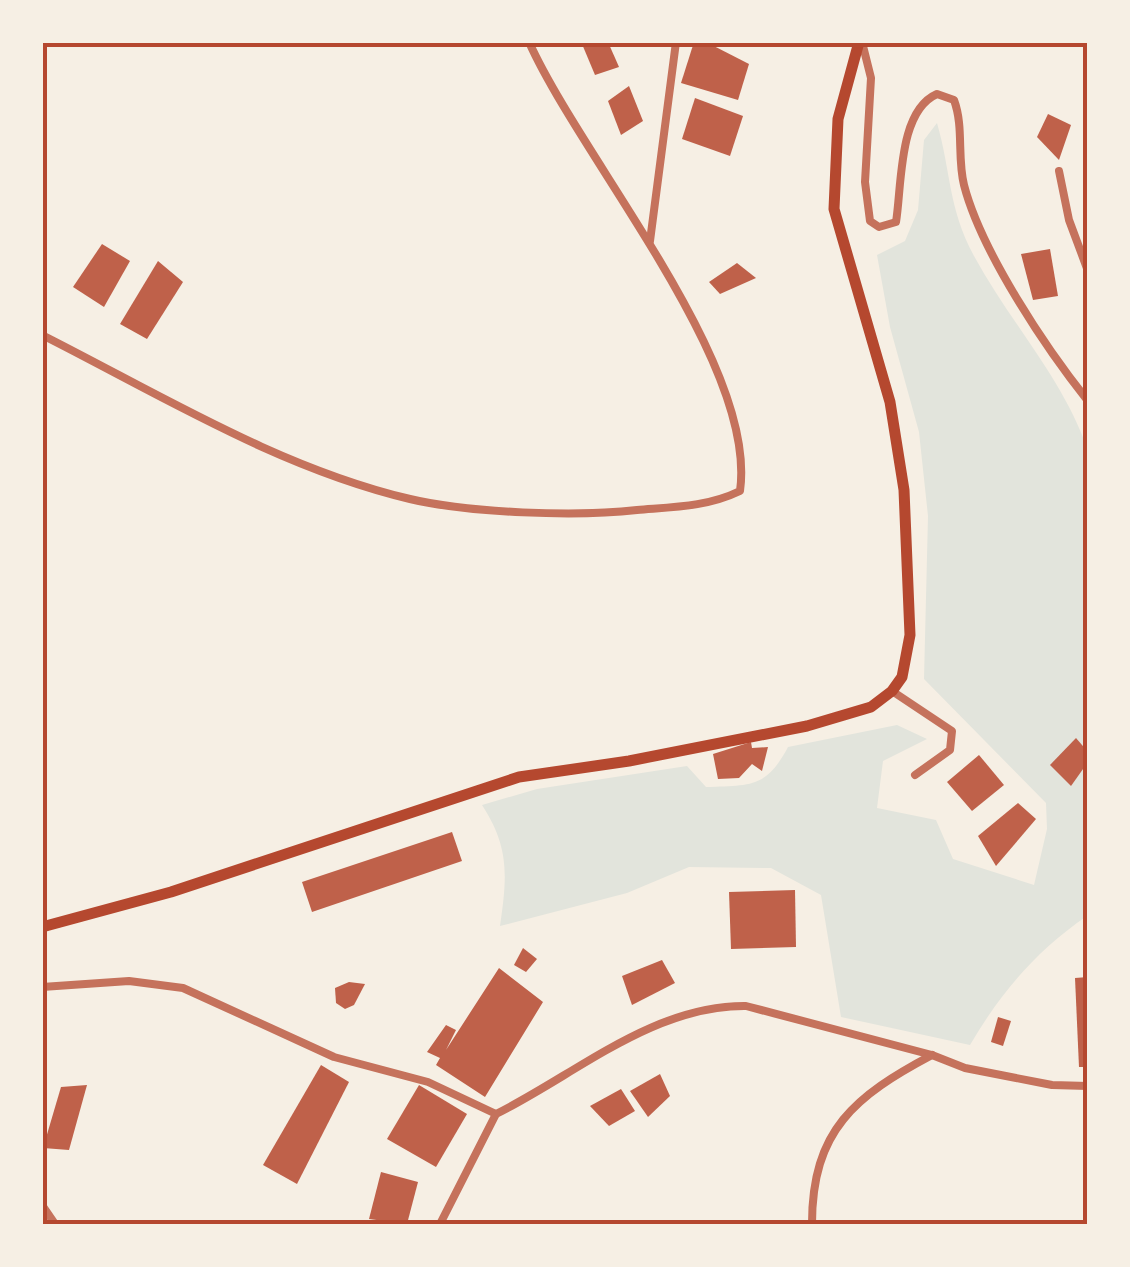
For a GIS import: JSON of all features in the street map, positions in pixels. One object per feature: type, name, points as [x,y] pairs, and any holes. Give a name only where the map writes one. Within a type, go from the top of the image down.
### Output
[{"type":"main road","points":[[42,927],[171,892],[519,777],[807,726],[872,707],[892,690],[902,677],[910,635],[904,490],[890,402],[834,210],[838,120],[860,42]]},
{"type":"street","points":[[42,335],[223,428],[322,471],[412,500],[590,516],[716,502],[740,492],[744,465],[723,388],[650,242],[529,42]]},
{"type":"street","points":[[650,242],[676,42]]},
{"type":"street","points":[[860,42],[872,78],[865,182],[870,221],[878,228],[896,222],[907,142],[920,107],[937,94],[954,100],[958,155],[971,207],[1034,325],[1088,401]]},
{"type":"street","points":[[1059,172],[1069,220],[1088,271]]},
{"type":"street","points":[[892,690],[952,731],[950,750],[915,775]]},
{"type":"street","points":[[42,987],[129,981],[183,988],[334,1056],[428,1082],[496,1114]]},
{"type":"street","points":[[440,1224],[496,1114],[600,1054],[695,1011],[746,1006],[1010,1078],[1088,1086]]},
{"type":"street","points":[[812,1224],[822,1152],[832,1131],[868,1093],[932,1055]]},
{"type":"street","points":[[42,1205],[54,1224]]},
{"type":"shaded area","points":[[937,123],[955,205],[974,256],[1064,397],[1087,448],[1087,916],[1021,973],[970,1045],[841,1017],[821,895],[771,868],[689,867],[627,893],[500,926],[504,892],[502,849],[482,805],[537,789],[687,766],[706,787],[745,785],[772,771],[788,747],[897,725],[927,739],[883,761],[877,808],[936,820],[953,859],[1034,885],[1047,829],[1046,803],[924,679],[928,516],[919,432],[890,327],[877,255],[905,241],[918,210],[924,140]]},
{"type":"building","points":[[608,42],[619,67],[595,75],[582,44]]},
{"type":"building","points":[[694,42],[706,42],[749,64],[738,100],[681,83]]},
{"type":"building","points":[[629,86],[643,121],[621,135],[608,101]]},
{"type":"building","points":[[695,98],[743,116],[730,156],[682,139]]},
{"type":"building","points":[[1048,114],[1071,125],[1059,160],[1037,137]]},
{"type":"building","points":[[102,244],[130,261],[104,307],[73,287]]},
{"type":"building","points":[[1050,249],[1058,296],[1033,300],[1021,254]]},
{"type":"building","points":[[158,261],[183,282],[147,339],[120,324]]},
{"type":"building","points":[[737,263],[756,278],[720,294],[709,282]]},
{"type":"building","points":[[1076,738],[1088,752],[1088,762],[1071,786],[1050,765]]},
{"type":"building","points":[[751,742],[752,748],[768,747],[762,771],[752,764],[739,778],[718,779],[713,754]]},
{"type":"building","points":[[979,755],[1004,785],[972,811],[947,782]]},
{"type":"building","points":[[1018,803],[1036,819],[996,866],[978,836]]},
{"type":"building","points":[[452,832],[462,861],[312,912],[302,882]]},
{"type":"building","points":[[795,890],[796,947],[731,949],[729,892]]},
{"type":"building","points":[[523,948],[537,959],[526,972],[514,965]]},
{"type":"building","points":[[662,960],[675,983],[632,1005],[622,976]]},
{"type":"building","points":[[499,968],[543,1002],[485,1097],[436,1065],[440,1058],[427,1052],[446,1025],[456,1030],[446,1050]]},
{"type":"building","points":[[1088,977],[1088,1067],[1079,1067],[1075,978]]},
{"type":"building","points":[[349,982],[365,984],[354,1005],[345,1009],[336,1003],[335,988]]},
{"type":"building","points":[[998,1017],[1011,1021],[1003,1046],[991,1042]]},
{"type":"building","points":[[321,1065],[349,1082],[297,1184],[263,1165]]},
{"type":"building","points":[[660,1074],[670,1096],[648,1117],[630,1091]]},
{"type":"building","points":[[87,1085],[69,1150],[43,1148],[61,1087]]},
{"type":"building","points":[[419,1085],[467,1114],[436,1167],[387,1139]]},
{"type":"building","points":[[621,1089],[635,1111],[609,1126],[590,1106]]},
{"type":"building","points":[[381,1172],[418,1182],[407,1224],[369,1219]]}]
